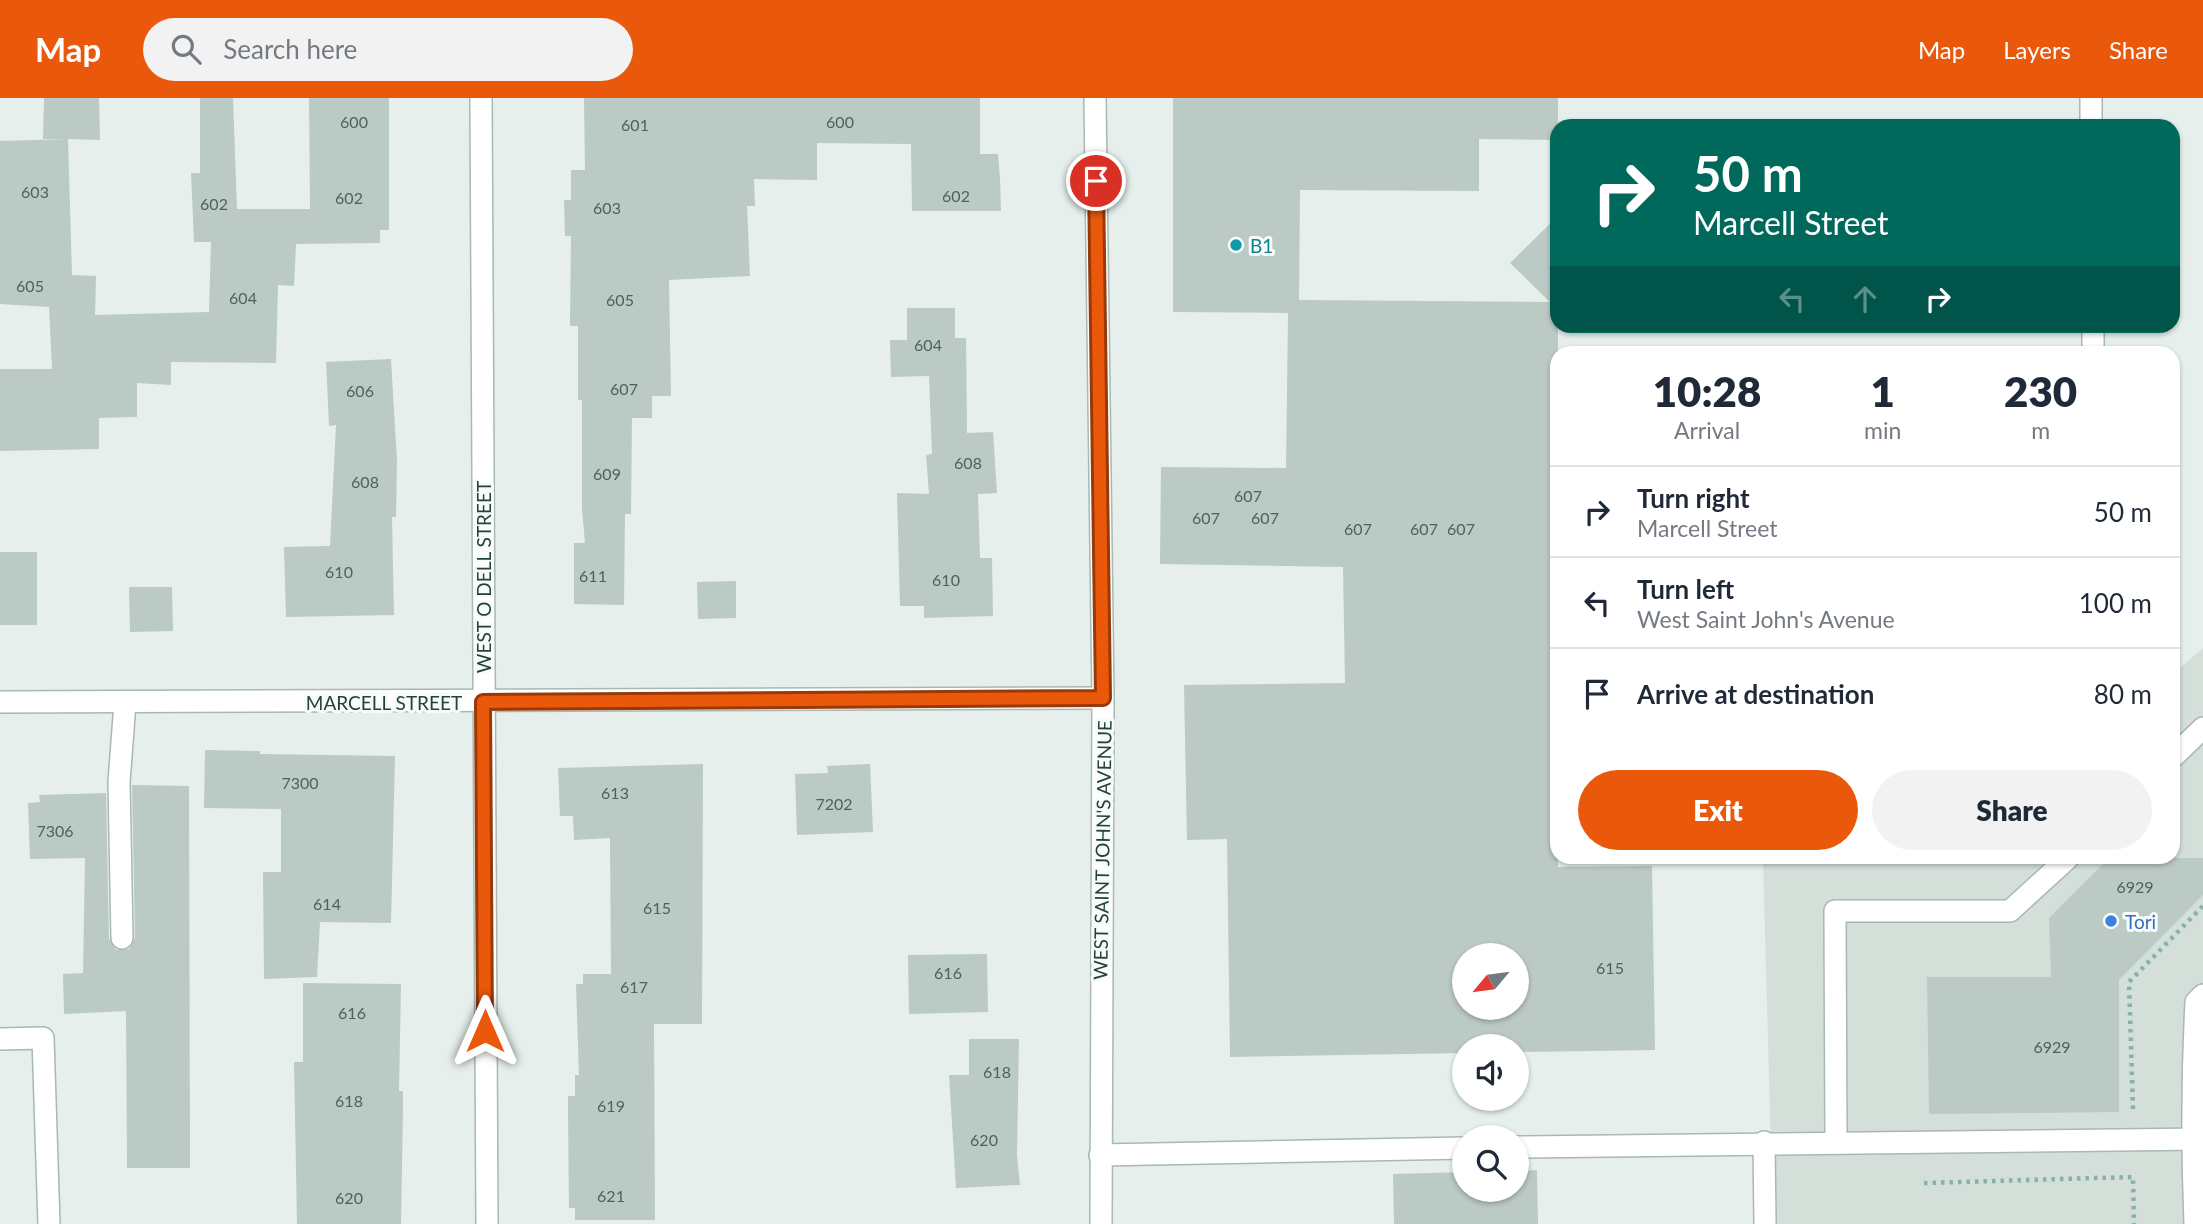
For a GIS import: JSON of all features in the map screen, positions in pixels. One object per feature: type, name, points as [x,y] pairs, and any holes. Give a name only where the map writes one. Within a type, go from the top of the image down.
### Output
[{"type":"street","name":"WEST O DELL STREET","points":[[481,98],[487,1224]]},
{"type":"street","name":"WEST SAINT JOHN'S AVENUE","points":[[1095,98],[1103,698],[1101,1224]]},
{"type":"street","points":[[2091,98],[2091,119]]},
{"type":"street","name":"MARCELL STREET","points":[[0,702],[1103,698]]},
{"type":"street","points":[[122,938],[119,782],[125,703]]},
{"type":"street","points":[[2180,750],[2203,728]]},
{"type":"street","points":[[1836,1142],[1835,911],[2010,911],[2061,864]]},
{"type":"street","points":[[2195,1224],[2198,1139],[2196,1002],[2203,995]]},
{"type":"street","points":[[0,1039],[43,1038],[49,1224]]},
{"type":"street","points":[[1529,1147],[2198,1139]]},
{"type":"street","points":[[1764,1142],[1765,1224]]},
{"type":"street","points":[[1100,1155],[1452,1148]]},
{"type":"path","points":[[2133,1119],[2129,982],[2203,906]]},
{"type":"path","points":[[1924,1183],[2133,1177],[2134,1224]]},
{"type":"shaded area","points":[[2203,648],[2203,1224],[1773,1224],[1763,864],[2180,864],[2180,668]]},
{"type":"building","points":[[44,98],[99,98],[100,140],[43,139]]},
{"type":"building","points":[[200,98],[233,98],[237,209],[310,209],[309,98],[389,98],[389,230],[380,230],[380,243],[296,244],[294,286],[278,285],[276,363],[171,362],[171,385],[137,383],[137,417],[99,418],[99,449],[0,451],[0,369],[52,369],[49,307],[0,304],[0,141],[68,139],[72,275],[96,276],[95,315],[209,312],[211,242],[194,242],[191,173],[200,173]]},
{"type":"building","points":[[584,98],[980,98],[980,154],[998,154],[1000,178],[1001,211],[912,211],[911,144],[817,143],[817,180],[754,179],[755,206],[747,206],[750,276],[669,280],[671,396],[652,396],[652,418],[632,418],[631,514],[625,514],[624,605],[574,604],[574,543],[585,543],[582,509],[582,400],[578,400],[578,326],[570,326],[571,236],[565,236],[564,200],[571,200],[571,170],[585,170]]},
{"type":"building","points":[[1173,98],[1558,98],[1558,119],[1550,119],[1550,140],[1479,139],[1479,191],[1300,190],[1299,300],[1550,302],[1550,333],[1558,333],[1558,346],[1550,346],[1550,864],[1558,864],[1558,867],[1652,866],[1655,1050],[1529,1052],[1529,1034],[1452,1034],[1452,1053],[1230,1057],[1227,839],[1187,840],[1184,685],[1345,683],[1343,567],[1160,564],[1161,467],[1286,468],[1288,313],[1173,312]]},
{"type":"building","points":[[1550,224],[1550,302],[1510,263]]},
{"type":"building","points":[[907,308],[955,308],[955,338],[966,338],[967,433],[993,432],[997,493],[978,494],[980,558],[992,558],[993,616],[924,618],[924,606],[900,606],[897,493],[929,494],[926,455],[932,454],[929,376],[891,377],[890,340],[907,340]]},
{"type":"building","points":[[391,359],[397,461],[396,517],[392,517],[394,615],[286,617],[284,547],[330,546],[336,425],[329,426],[326,362]]},
{"type":"building","points":[[0,552],[37,552],[37,625],[0,625]]},
{"type":"building","points":[[736,581],[736,618],[698,619],[697,582]]},
{"type":"building","points":[[129,587],[172,587],[173,631],[130,632]]},
{"type":"building","points":[[205,750],[260,751],[260,754],[395,756],[391,923],[320,922],[317,977],[264,979],[263,872],[281,872],[281,809],[204,808]]},
{"type":"building","points":[[703,764],[702,1024],[654,1024],[655,1220],[575,1220],[575,1208],[569,1208],[568,1096],[575,1096],[575,1075],[579,1075],[576,984],[583,984],[583,974],[611,974],[610,838],[574,840],[573,816],[560,816],[558,768]]},
{"type":"building","points":[[870,764],[873,832],[797,835],[795,774],[828,773],[827,766]]},
{"type":"building","points":[[132,785],[189,786],[190,1168],[127,1168],[126,1011],[64,1014],[63,974],[83,973],[85,858],[30,859],[28,803],[40,802],[39,795],[106,793],[109,939],[116,950],[129,949],[135,938]]},
{"type":"building","points":[[2180,858],[2203,858],[2203,895],[2119,980],[2119,1112],[1929,1114],[1927,977],[2051,977],[2049,918],[2103,864],[2180,864]]},
{"type":"building","points":[[987,954],[988,1012],[909,1014],[908,955]]},
{"type":"building","points":[[303,983],[401,984],[401,1224],[297,1224],[294,1062],[303,1062]]},
{"type":"building","points":[[969,1039],[1019,1039],[1017,1155],[1020,1185],[956,1188],[949,1075],[969,1075]]},
{"type":"building","points":[[1529,1170],[1537,1170],[1538,1224],[1394,1224],[1393,1174],[1452,1172],[1452,1202],[1529,1202]]},
{"type":"place","name":"B1","points":[[1236,245]]},
{"type":"place","name":"Tori","points":[[2111,921]]},
{"type":"route","points":[[485,1031],[483,702],[1059,696],[1103,698],[1096,181]]}]
